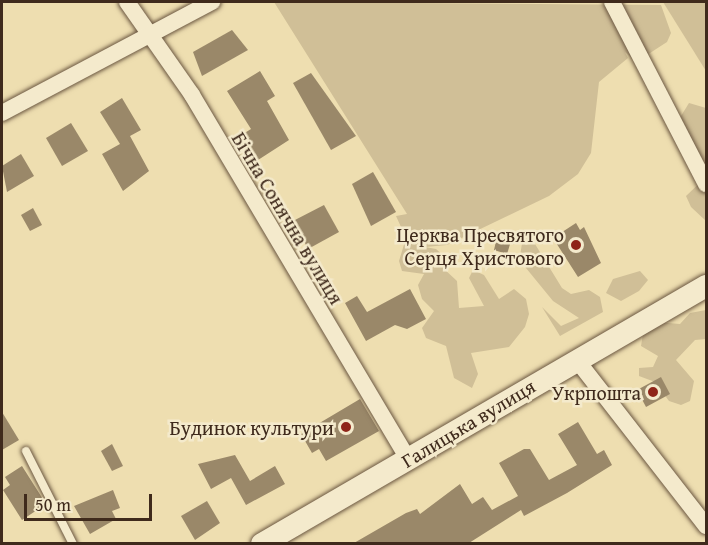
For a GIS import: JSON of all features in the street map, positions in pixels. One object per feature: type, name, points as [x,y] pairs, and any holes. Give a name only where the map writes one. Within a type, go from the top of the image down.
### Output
[{"type":"street","name":"Бічна Сонячна вулиця","points":[[127,2],[153,36],[408,459]]},
{"type":"street","points":[[2,113],[153,36],[212,2]]},
{"type":"street","points":[[612,2],[706,184]]},
{"type":"street","name":"Галицька вулиця","points":[[262,543],[576,359],[706,286]]},
{"type":"street","points":[[576,359],[706,526]]},
{"type":"lane","points":[[26,451],[50,489],[74,543]]},
{"type":"shaded area","points":[[274,2],[661,5],[671,33],[667,42],[636,62],[625,52],[628,58],[599,82],[591,153],[578,174],[549,196],[447,245],[425,247],[436,249],[446,258],[443,268],[457,281],[459,308],[484,306],[469,278],[473,270],[484,275],[499,299],[514,289],[526,299],[529,314],[525,327],[509,347],[471,353],[478,374],[472,388],[454,378],[446,346],[426,338],[422,328],[434,311],[422,299],[418,285],[424,274],[402,271],[399,261],[406,238],[396,216],[407,214]]},
{"type":"shaded area","points":[[663,2],[706,2],[706,71]]},
{"type":"shaded area","points":[[689,103],[706,108],[706,166],[683,129],[681,116]]},
{"type":"shaded area","points":[[706,177],[706,221],[691,207],[686,196]]},
{"type":"shaded area","points":[[523,237],[535,244],[562,288],[571,294],[589,290],[600,297],[603,312],[560,336],[542,307],[561,326],[579,318],[553,301],[526,268],[520,256]]},
{"type":"shaded area","points":[[640,271],[648,280],[639,291],[621,301],[606,293],[613,279]]},
{"type":"shaded area","points":[[706,310],[706,339],[695,340],[676,360],[694,381],[690,401],[681,405],[669,401],[655,382],[639,376],[639,368],[653,367],[658,356],[641,346],[643,334],[656,322],[680,324],[690,313]]},
{"type":"building","points":[[232,30],[248,50],[202,76],[193,52]]},
{"type":"building","points":[[260,71],[275,96],[267,101],[289,140],[258,160],[243,134],[251,129],[227,91]]},
{"type":"building","points":[[311,73],[356,136],[331,150],[293,83]]},
{"type":"building","points":[[122,98],[141,130],[130,136],[149,171],[123,191],[102,154],[120,144],[100,112]]},
{"type":"building","points":[[71,123],[88,151],[62,166],[46,138]]},
{"type":"building","points":[[21,154],[34,176],[7,192],[2,166]]},
{"type":"building","points":[[373,172],[396,212],[371,226],[352,184]]},
{"type":"building","points":[[324,205],[339,232],[308,249],[293,221]]},
{"type":"building","points":[[33,208],[42,225],[30,231],[21,215]]},
{"type":"building","name":"Церква Пресвятого Серця Христового","points":[[576,223],[580,230],[584,227],[601,263],[578,277],[553,238]]},
{"type":"building","points":[[497,237],[511,241],[507,254],[494,250]]},
{"type":"building","points":[[410,289],[426,319],[407,329],[395,325],[366,341],[345,303],[357,296],[367,312]]},
{"type":"building","name":"Укрпошта","points":[[661,377],[670,394],[646,407],[637,390]]},
{"type":"building","name":"Будинок культури","points":[[360,399],[379,431],[326,461],[319,449],[312,453],[301,434]]},
{"type":"building","points":[[2,412],[19,440],[2,450]]},
{"type":"building","points":[[578,422],[597,454],[604,450],[612,465],[567,493],[524,516],[521,510],[469,543],[354,543],[406,513],[417,509],[420,514],[460,484],[472,504],[483,497],[492,510],[518,496],[499,463],[524,449],[530,449],[549,480],[577,465],[558,434]]},
{"type":"building","points":[[112,444],[123,466],[112,471],[101,451]]},
{"type":"building","points":[[235,455],[250,481],[275,466],[285,484],[246,505],[231,478],[211,489],[198,464]]},
{"type":"building","points":[[22,466],[46,504],[22,520],[3,490],[10,485],[5,477]]},
{"type":"building","points":[[113,490],[120,508],[112,511],[116,519],[90,534],[74,506]]},
{"type":"building","points":[[207,501],[220,523],[195,540],[181,516]]},
{"type":"place","name":"Церква Пресвятого Серця Христового","points":[[576,245]]},
{"type":"place","name":"Укрпошта","points":[[653,392]]},
{"type":"place","name":"Будинок культури","points":[[346,427]]}]
